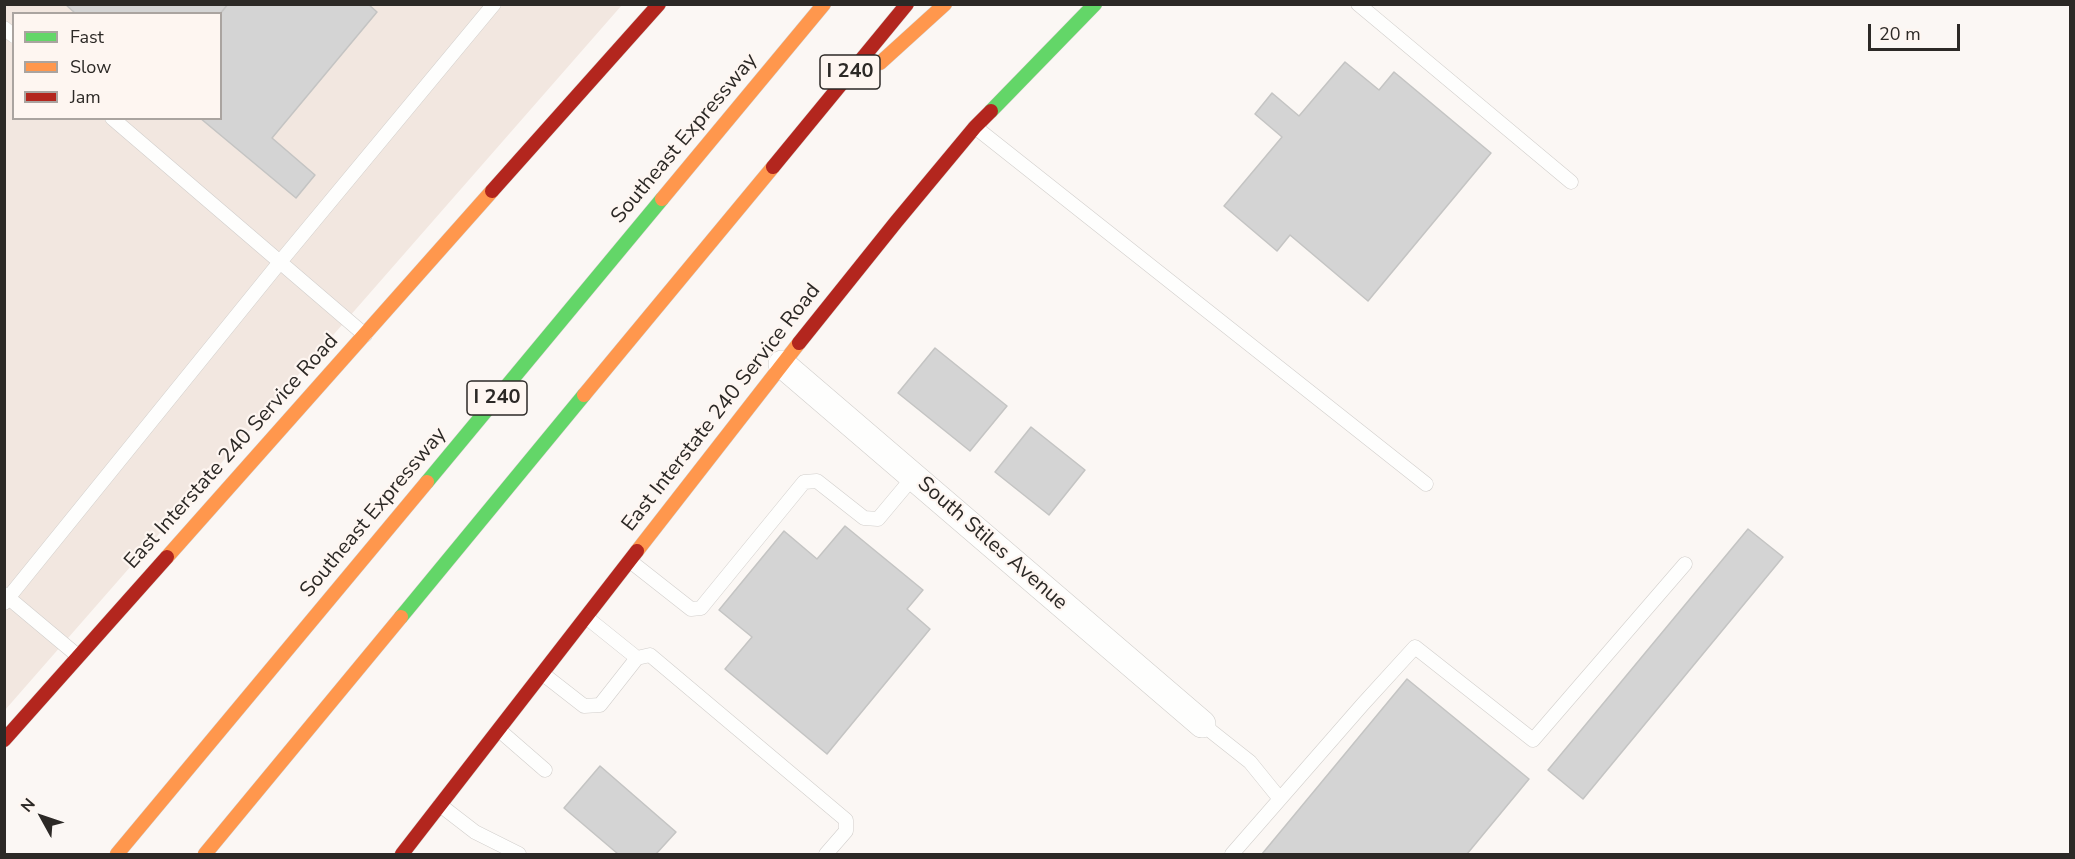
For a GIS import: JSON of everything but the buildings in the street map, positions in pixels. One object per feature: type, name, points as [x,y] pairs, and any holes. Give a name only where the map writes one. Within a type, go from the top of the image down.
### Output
[{"type":"main road","name":"East Interstate 240 Service Road","points":[[4,741],[660,4]]},
{"type":"main road","name":"Southeast Expressway","points":[[117,855],[824,4]]},
{"type":"main road","name":"I 240","points":[[205,855],[907,4]]},
{"type":"main road","points":[[794,140],[945,4]]},
{"type":"main road","name":"East Interstate 240 Service Road","points":[[402,855],[782,364],[896,222],[975,127],[1095,4]]},
{"type":"street","name":"South Stiles Avenue","points":[[782,364],[1202,724]]},
{"type":"lane","points":[[78,656],[6,598],[494,4]]},
{"type":"lane","points":[[1358,4],[1571,182]]},
{"type":"lane","points":[[114,120],[365,335]]},
{"type":"lane","points":[[975,127],[1426,484]]},
{"type":"lane","points":[[630,560],[691,609],[701,608],[804,482],[817,481],[864,518],[879,519],[914,476]]},
{"type":"lane","points":[[1232,855],[1415,647],[1533,740],[1685,564]]},
{"type":"lane","points":[[586,617],[637,658]]},
{"type":"lane","points":[[543,674],[584,706],[600,705],[637,658],[650,655],[846,820],[846,831],[826,855]]},
{"type":"lane","points":[[1202,724],[1250,762],[1280,799]]},
{"type":"lane","points":[[499,730],[545,770]]},
{"type":"lane","points":[[440,805],[475,832],[519,855]]},
{"type":"shaded area","points":[[5,5],[622,5],[5,710]]},
{"type":"traffic: fast","points":[[991,111],[1095,4]]},
{"type":"traffic: fast","points":[[427,482],[662,199]]},
{"type":"traffic: fast","points":[[401,617],[584,395]]},
{"type":"traffic: slow","points":[[662,199],[824,4]]},
{"type":"traffic: slow","points":[[880,63],[945,4]]},
{"type":"traffic: slow","points":[[584,395],[773,167]]},
{"type":"traffic: slow","points":[[167,557],[492,191]]},
{"type":"traffic: slow","points":[[637,551],[799,343]]},
{"type":"traffic: slow","points":[[117,854],[427,482]]},
{"type":"traffic: slow","points":[[205,854],[401,617]]},
{"type":"traffic: jam","points":[[492,191],[659,4]]},
{"type":"traffic: jam","points":[[773,167],[907,4]]},
{"type":"traffic: jam","points":[[799,343],[896,222],[991,111]]},
{"type":"traffic: jam","points":[[402,854],[637,551]]},
{"type":"traffic: jam","points":[[4,740],[167,557]]}]
